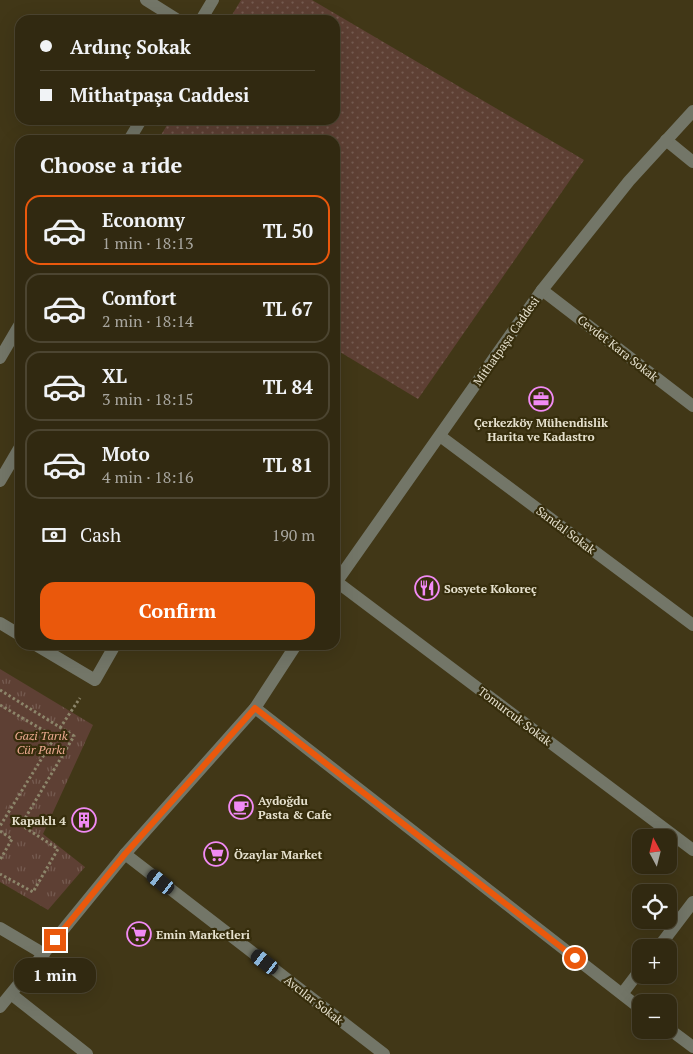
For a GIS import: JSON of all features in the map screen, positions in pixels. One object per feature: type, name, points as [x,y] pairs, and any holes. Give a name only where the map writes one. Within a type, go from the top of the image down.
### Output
[{"type":"street","points":[[146,0],[170,15]]},
{"type":"street","points":[[204,15],[213,0]]},
{"type":"street","name":"Mithatpaşa Caddesi","points":[[340,577],[542,290],[629,181],[693,111]]},
{"type":"street","points":[[666,140],[693,162]]},
{"type":"street","name":"Cevdet Kara Sokak","points":[[542,290],[693,406]]},
{"type":"street","points":[[0,358],[15,332]]},
{"type":"street","name":"Sandal Sokak","points":[[440,436],[693,625]]},
{"type":"street","points":[[0,481],[15,456]]},
{"type":"street","name":"Tomurcuk Sokak","points":[[340,586],[693,850]]},
{"type":"street","points":[[0,623],[15,632]]},
{"type":"street","points":[[44,650],[95,680],[113,650]]},
{"type":"street","points":[[0,1007],[125,854],[255,708],[293,650]]},
{"type":"street","points":[[255,708],[632,1002]]},
{"type":"street","name":"Avcılar Sokak","points":[[125,854],[384,1054]]},
{"type":"street","points":[[665,939],[693,902]]},
{"type":"street","points":[[0,928],[44,954]]},
{"type":"street","points":[[622,994],[632,981]]},
{"type":"street","points":[[11,994],[87,1054]]},
{"type":"street","points":[[677,1035],[693,1047]]},
{"type":"path","points":[[0,690],[74,736],[21,825],[58,850],[33,892],[0,874]]},
{"type":"path","points":[[60,728],[80,698]]},
{"type":"path","points":[[0,705],[54,738],[0,826]]},
{"type":"path","points":[[0,831],[12,839],[0,860]]},
{"type":"green space","points":[[241,0],[312,0],[338,15],[232,15]]},
{"type":"green space","points":[[340,16],[584,160],[418,399],[340,352],[340,135],[161,135],[167,125],[340,125]]},
{"type":"green space","name":"Gazi Tarık Cür Parkı","points":[[0,669],[93,725],[43,834],[85,867],[48,910],[0,882]]},
{"type":"green space","points":[[0,709],[49,739],[0,816]]},
{"type":"place","name":"Çerkezköy Mühendislik Harita ve Kadastro","points":[[541,399]]},
{"type":"place","name":"Sosyete Kokoreç","points":[[427,588]]},
{"type":"place","name":"Aydoğdu Pasta & Cafe","points":[[241,807]]},
{"type":"place","name":"Kapaklı 4","points":[[84,820]]},
{"type":"place","name":"Özaylar Market","points":[[216,854]]},
{"type":"place","name":"Emin Marketleri","points":[[139,934]]},
{"type":"route","points":[[55,940],[125,854],[255,708],[575,958]]}]
